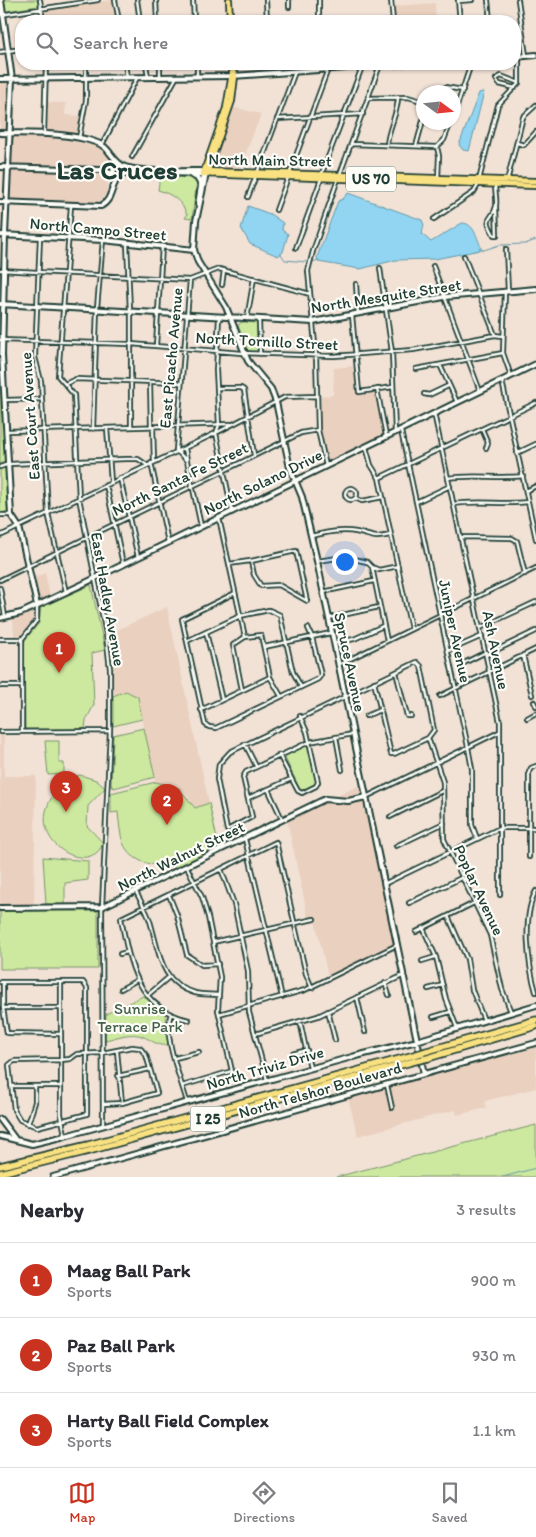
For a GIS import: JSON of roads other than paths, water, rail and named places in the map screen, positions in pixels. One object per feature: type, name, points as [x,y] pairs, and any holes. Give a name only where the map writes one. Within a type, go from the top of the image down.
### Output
[{"type":"highway","name":"I 25","points":[[428,1055],[536,1020]]},
{"type":"highway","name":"I 25","points":[[0,1166],[88,1145],[536,1026]]},
{"type":"highway","name":"I 25","points":[[0,1173],[89,1152],[414,1058]]},
{"type":"main road","points":[[229,0],[230,15]]},
{"type":"main road","points":[[205,172],[232,101],[233,70]]},
{"type":"main road","points":[[205,172],[226,108],[234,76]]},
{"type":"main road","points":[[213,155],[214,166],[220,171]]},
{"type":"main road","name":"North Main Street","points":[[205,172],[220,171],[257,174]]},
{"type":"main road","name":"North Main Street","points":[[205,172],[495,182],[536,181]]},
{"type":"main road","name":"North Main Street","points":[[507,182],[536,186]]},
{"type":"street","points":[[1,0],[1,15],[12,79],[7,202],[2,235],[2,369],[8,431],[11,515],[19,527],[37,605],[37,620],[22,639],[22,731]]},
{"type":"street","points":[[40,0],[42,15]]},
{"type":"street","points":[[1,15],[77,1],[98,0]]},
{"type":"street","points":[[115,0],[118,15]]},
{"type":"street","points":[[138,0],[139,15]]},
{"type":"street","points":[[156,0],[157,15]]},
{"type":"street","points":[[193,0],[194,15]]},
{"type":"street","points":[[266,0],[267,15]]},
{"type":"street","points":[[289,0],[289,7]]},
{"type":"street","points":[[319,0],[319,15]]},
{"type":"street","points":[[391,0],[392,15]]},
{"type":"street","points":[[459,15],[458,1],[472,0]]},
{"type":"street","points":[[488,0],[489,15]]},
{"type":"street","points":[[518,0],[520,15]]},
{"type":"street","points":[[521,21],[526,56]]},
{"type":"street","points":[[0,52],[15,50]]},
{"type":"street","points":[[521,57],[536,55]]},
{"type":"street","points":[[44,135],[46,70]]},
{"type":"street","points":[[79,139],[86,100],[86,70]]},
{"type":"street","points":[[126,70],[127,78]]},
{"type":"street","points":[[147,70],[148,78]]},
{"type":"street","points":[[160,70],[160,78]]},
{"type":"street","points":[[196,70],[197,77]]},
{"type":"street","points":[[0,79],[176,78],[311,70]]},
{"type":"street","points":[[276,210],[328,70]]},
{"type":"street","points":[[296,248],[361,70]]},
{"type":"street","points":[[326,466],[318,430],[316,356],[309,264],[378,70]]},
{"type":"street","points":[[461,96],[469,70]]},
{"type":"street","points":[[434,219],[474,192],[479,181],[498,105],[519,83],[518,70]]},
{"type":"street","points":[[248,198],[295,72]]},
{"type":"street","points":[[515,88],[499,84],[496,79],[501,76],[519,83]]},
{"type":"street","points":[[102,145],[137,78]]},
{"type":"street","points":[[132,157],[176,78]]},
{"type":"street","points":[[388,145],[389,132],[398,106],[398,97]]},
{"type":"street","points":[[369,98],[408,97],[416,100]]},
{"type":"street","points":[[507,182],[523,117],[536,105]]},
{"type":"street","points":[[277,119],[363,114]]},
{"type":"street","points":[[416,146],[420,130]]},
{"type":"street","points":[[352,144],[437,147],[444,140],[448,130]]},
{"type":"street","points":[[517,144],[524,145],[536,132]]},
{"type":"street","points":[[0,133],[79,139],[102,145],[108,148],[115,161],[122,165],[122,175],[116,180],[109,200],[103,205],[0,202]]},
{"type":"street","points":[[99,205],[110,195],[114,174],[114,166],[110,154],[102,145]]},
{"type":"street","points":[[437,147],[439,156],[438,180]]},
{"type":"street","name":"North Main Street","points":[[100,170],[122,165],[134,168],[205,172]]},
{"type":"street","points":[[0,166],[100,170]]},
{"type":"street","name":"North Main Street","points":[[100,170],[122,175],[205,172]]},
{"type":"street","points":[[194,250],[198,205],[205,172]]},
{"type":"street","points":[[198,205],[205,172]]},
{"type":"street","points":[[189,174],[197,178],[201,185]]},
{"type":"street","points":[[495,182],[496,207],[497,235],[494,236],[488,225],[488,218],[496,207]]},
{"type":"street","name":"East Hadley Avenue","points":[[71,205],[58,376],[74,395],[79,498],[106,634],[110,670],[110,731],[102,907],[103,1124]]},
{"type":"street","name":"North Campo Street","points":[[2,235],[68,237],[194,250]]},
{"type":"street","name":"East Court Avenue","points":[[40,236],[36,362],[41,381],[48,513],[66,592]]},
{"type":"street","points":[[93,429],[97,308],[103,240]]},
{"type":"street","points":[[127,242],[130,276],[131,427]]},
{"type":"street","points":[[156,346],[162,246]]},
{"type":"street","points":[[506,249],[507,291],[502,353],[511,376]]},
{"type":"street","name":"East Picacho Avenue","points":[[187,461],[177,452],[186,314],[190,280],[206,274],[194,250]]},
{"type":"street","points":[[464,256],[495,335]]},
{"type":"street","points":[[433,266],[480,391]]},
{"type":"street","points":[[380,268],[392,352],[395,432]]},
{"type":"street","points":[[2,270],[190,280]]},
{"type":"street","points":[[206,274],[212,271],[224,270],[310,294]]},
{"type":"street","points":[[222,285],[224,270]]},
{"type":"street","name":"Spruce Avenue","points":[[206,274],[226,307],[252,367],[271,389],[276,402],[284,441],[317,561],[337,665],[424,1074]]},
{"type":"street","points":[[247,320],[254,278]]},
{"type":"street","points":[[356,284],[358,314]]},
{"type":"street","name":"North Mesquite Street","points":[[2,304],[130,310],[247,320],[313,322],[444,297],[536,289]]},
{"type":"street","points":[[352,315],[354,355],[359,392],[393,387]]},
{"type":"street","points":[[220,318],[217,352],[219,425],[216,433],[232,511]]},
{"type":"street","points":[[260,320],[260,354]]},
{"type":"street","name":"North Tornillo Street","points":[[2,340],[96,342],[245,354],[316,356],[392,352],[495,335],[502,336]]},
{"type":"street","points":[[416,369],[502,353]]},
{"type":"street","name":"North Solano Drive","points":[[0,618],[6,618],[66,592],[536,364]]},
{"type":"street","points":[[440,365],[457,402]]},
{"type":"street","points":[[65,384],[73,379],[180,383]]},
{"type":"street","points":[[502,381],[535,527],[536,539]]},
{"type":"street","points":[[150,382],[153,463],[159,503],[168,542]]},
{"type":"street","points":[[424,394],[429,395],[448,386]]},
{"type":"street","points":[[217,388],[243,389],[254,455]]},
{"type":"street","points":[[377,389],[386,436]]},
{"type":"street","points":[[0,536],[216,433],[285,397],[317,396]]},
{"type":"street","points":[[6,400],[42,399]]},
{"type":"street","points":[[379,478],[536,403]]},
{"type":"street","name":"Ash Avenue","points":[[434,413],[500,722],[500,895]]},
{"type":"street","points":[[8,431],[232,424]]},
{"type":"street","points":[[107,428],[111,483]]},
{"type":"street","points":[[482,429],[488,443],[486,448]]},
{"type":"street","name":"North Santa Fe Street","points":[[0,580],[254,455],[301,433],[318,430]]},
{"type":"street","name":"Juniper Avenue","points":[[400,430],[468,747],[472,769],[472,825],[477,838]]},
{"type":"street","points":[[518,453],[536,444]]},
{"type":"street","points":[[366,447],[371,465],[379,478],[411,629]]},
{"type":"street","points":[[184,448],[201,526]]},
{"type":"street","points":[[0,467],[9,464],[138,458],[147,465]]},
{"type":"street","points":[[448,478],[469,475],[504,478],[523,476]]},
{"type":"street","points":[[120,478],[138,557]]},
{"type":"street","points":[[106,485],[122,564]]},
{"type":"street","points":[[416,502],[450,486]]},
{"type":"street","points":[[526,491],[536,486]]},
{"type":"street","points":[[355,498],[355,490],[350,488],[346,490],[347,499],[355,498],[362,501],[383,497]]},
{"type":"street","points":[[454,504],[474,501],[508,504],[528,502]]},
{"type":"street","points":[[0,515],[11,515]]},
{"type":"street","points":[[219,518],[245,637]]},
{"type":"street","points":[[311,536],[331,531],[355,532],[373,538],[391,534]]},
{"type":"street","points":[[461,537],[512,538],[518,541],[524,574]]},
{"type":"street","points":[[229,564],[296,551],[307,601],[279,585],[261,586],[254,575],[250,561]]},
{"type":"street","points":[[317,561],[345,557],[367,562],[379,570],[398,566]]},
{"type":"street","points":[[372,567],[387,641]]},
{"type":"street","points":[[337,665],[536,568]]},
{"type":"street","points":[[323,592],[374,582]]},
{"type":"street","points":[[0,588],[6,618]]},
{"type":"street","points":[[235,593],[182,619],[204,724],[208,727],[216,728],[318,679],[321,675],[308,628]]},
{"type":"street","points":[[480,628],[536,602]]},
{"type":"street","points":[[329,618],[380,607]]},
{"type":"street","points":[[187,641],[240,616],[269,610],[280,616],[293,672],[301,687]]},
{"type":"street","points":[[333,644],[354,639],[383,626]]},
{"type":"street","points":[[464,663],[536,631]]},
{"type":"street","points":[[206,632],[222,700]]},
{"type":"street","points":[[264,647],[331,633]]},
{"type":"street","points":[[242,690],[233,645],[245,637],[261,635],[270,677],[281,696]]},
{"type":"street","points":[[448,651],[482,636]]},
{"type":"street","points":[[0,639],[22,639]]},
{"type":"street","points":[[440,696],[536,649]]},
{"type":"street","points":[[523,655],[532,695]]},
{"type":"street","name":"Poplar Avenue","points":[[396,672],[416,662],[421,666],[434,730],[428,738],[441,772],[444,839],[490,936],[502,989],[511,1012]]},
{"type":"street","points":[[353,734],[309,742],[246,772],[243,777],[252,817],[227,830],[217,779],[219,764],[230,752],[300,716],[396,672],[407,716],[411,716]]},
{"type":"street","points":[[201,710],[270,677]]},
{"type":"street","points":[[374,682],[391,754],[428,738]]},
{"type":"street","points":[[0,686],[21,686]]},
{"type":"street","points":[[534,702],[536,706]]},
{"type":"street","points":[[366,716],[380,710]]},
{"type":"street","points":[[527,718],[536,714]]},
{"type":"street","points":[[280,755],[298,792],[302,793],[316,786],[318,782],[309,742],[300,716]]},
{"type":"street","points":[[0,732],[110,731]]},
{"type":"street","points":[[366,797],[499,732]]},
{"type":"street","points":[[336,737],[342,770]]},
{"type":"street","points":[[244,744],[256,766]]},
{"type":"street","points":[[529,857],[529,769],[536,766]]},
{"type":"street","points":[[248,798],[291,779]]},
{"type":"street","points":[[268,789],[282,820]]},
{"type":"street","points":[[390,817],[443,791]]},
{"type":"street","name":"North Walnut Street","points":[[0,908],[102,907],[325,799],[348,801],[366,797]]},
{"type":"street","points":[[396,846],[444,823]]},
{"type":"street","points":[[384,884],[500,828],[536,828]]},
{"type":"street","points":[[245,839],[268,930],[282,997]]},
{"type":"street","points":[[189,1020],[171,1014],[159,1006],[137,980],[127,952],[121,918],[276,842],[312,988]]},
{"type":"street","points":[[182,1086],[233,1071],[219,1014],[220,982],[218,964],[205,906],[187,867]]},
{"type":"street","points":[[221,869],[230,890],[241,936],[249,978],[248,1006],[267,1080]]},
{"type":"street","points":[[409,904],[472,876]]},
{"type":"street","points":[[536,891],[531,900],[529,916],[529,965],[536,992]]},
{"type":"street","points":[[136,892],[150,922],[159,961],[169,977],[190,991],[219,995]]},
{"type":"street","points":[[169,895],[177,915],[187,955],[202,966],[218,964]]},
{"type":"street","points":[[416,932],[474,903]]},
{"type":"street","points":[[448,916],[467,959],[472,990],[484,1020]]},
{"type":"street","points":[[213,942],[314,919]]},
{"type":"street","points":[[423,928],[436,957],[450,1012],[457,1028]]},
{"type":"street","points":[[490,936],[498,932]]},
{"type":"street","points":[[219,1014],[312,988],[397,946]]},
{"type":"street","points":[[120,954],[127,952]]},
{"type":"street","points":[[422,961],[436,957]]},
{"type":"street","points":[[254,1034],[328,1011],[404,975]]},
{"type":"street","points":[[148,995],[169,977]]},
{"type":"street","points":[[121,989],[137,980]]},
{"type":"street","points":[[61,1034],[7,1033],[1,982],[86,984],[86,1053],[87,1114],[37,1127],[20,1120],[14,1110],[11,1086],[9,1066],[14,1060],[61,1060],[86,1053],[102,1053],[132,1047],[140,1048],[146,1055],[157,1093],[122,1103],[103,1104]]},
{"type":"street","points":[[61,982],[61,1086],[62,1120],[65,1136]]},
{"type":"street","points":[[385,983],[389,995]]},
{"type":"street","points":[[428,989],[443,985]]},
{"type":"street","points":[[357,997],[365,1032]]},
{"type":"street","name":"North Triviz Drive","points":[[0,1136],[32,1144],[65,1136],[536,1006]]},
{"type":"street","points":[[3,1008],[61,1008]]},
{"type":"street","points":[[328,1011],[335,1040]]},
{"type":"street","points":[[433,1017],[450,1012]]},
{"type":"street","points":[[171,1014],[169,1031],[187,1102]]},
{"type":"street","points":[[300,1021],[310,1068]]},
{"type":"street","name":"North Telshor Boulevard","points":[[53,1177],[536,1043]]},
{"type":"street","points":[[292,1054],[307,1050]]},
{"type":"street","points":[[117,1051],[122,1103]]},
{"type":"street","points":[[175,1058],[198,1052]]},
{"type":"street","points":[[118,1076],[150,1069]]},
{"type":"street","points":[[387,1084],[392,1108]]},
{"type":"street","points":[[11,1086],[61,1086]]},
{"type":"street","points":[[28,1124],[35,1102],[35,1086]]},
{"type":"street","points":[[0,1119],[15,1139]]},
{"type":"water","points":[[484,92],[469,151],[463,150],[459,145],[479,93]]},
{"type":"water","points":[[348,193],[422,220],[424,225],[422,234],[431,242],[462,223],[469,225],[481,247],[480,250],[435,259],[396,260],[360,269],[318,262],[317,257],[338,201],[343,199]]},
{"type":"water","points":[[248,206],[270,214],[283,223],[282,230],[288,234],[283,252],[278,256],[250,244],[241,228]]},
{"type":"waterway","points":[[479,248],[484,250],[499,245],[525,244],[536,240]]},
{"type":"waterway","points":[[281,254],[285,260],[307,262]]},
{"type":"waterway","points":[[312,262],[319,260]]},
{"type":"waterway","points":[[503,1177],[536,1168]]},
{"type":"place","name":"Maag Ball Park","points":[[59,673]]},
{"type":"place","name":"Harty Ball Field Complex","points":[[66,812]]},
{"type":"place","name":"Paz Ball Park","points":[[167,825]]},
{"type":"district","name":"Las Cruces","points":[[117,170]]},
{"type":"park label","name":"Sunrise Terrace Park","points":[[140,1017]]}]
